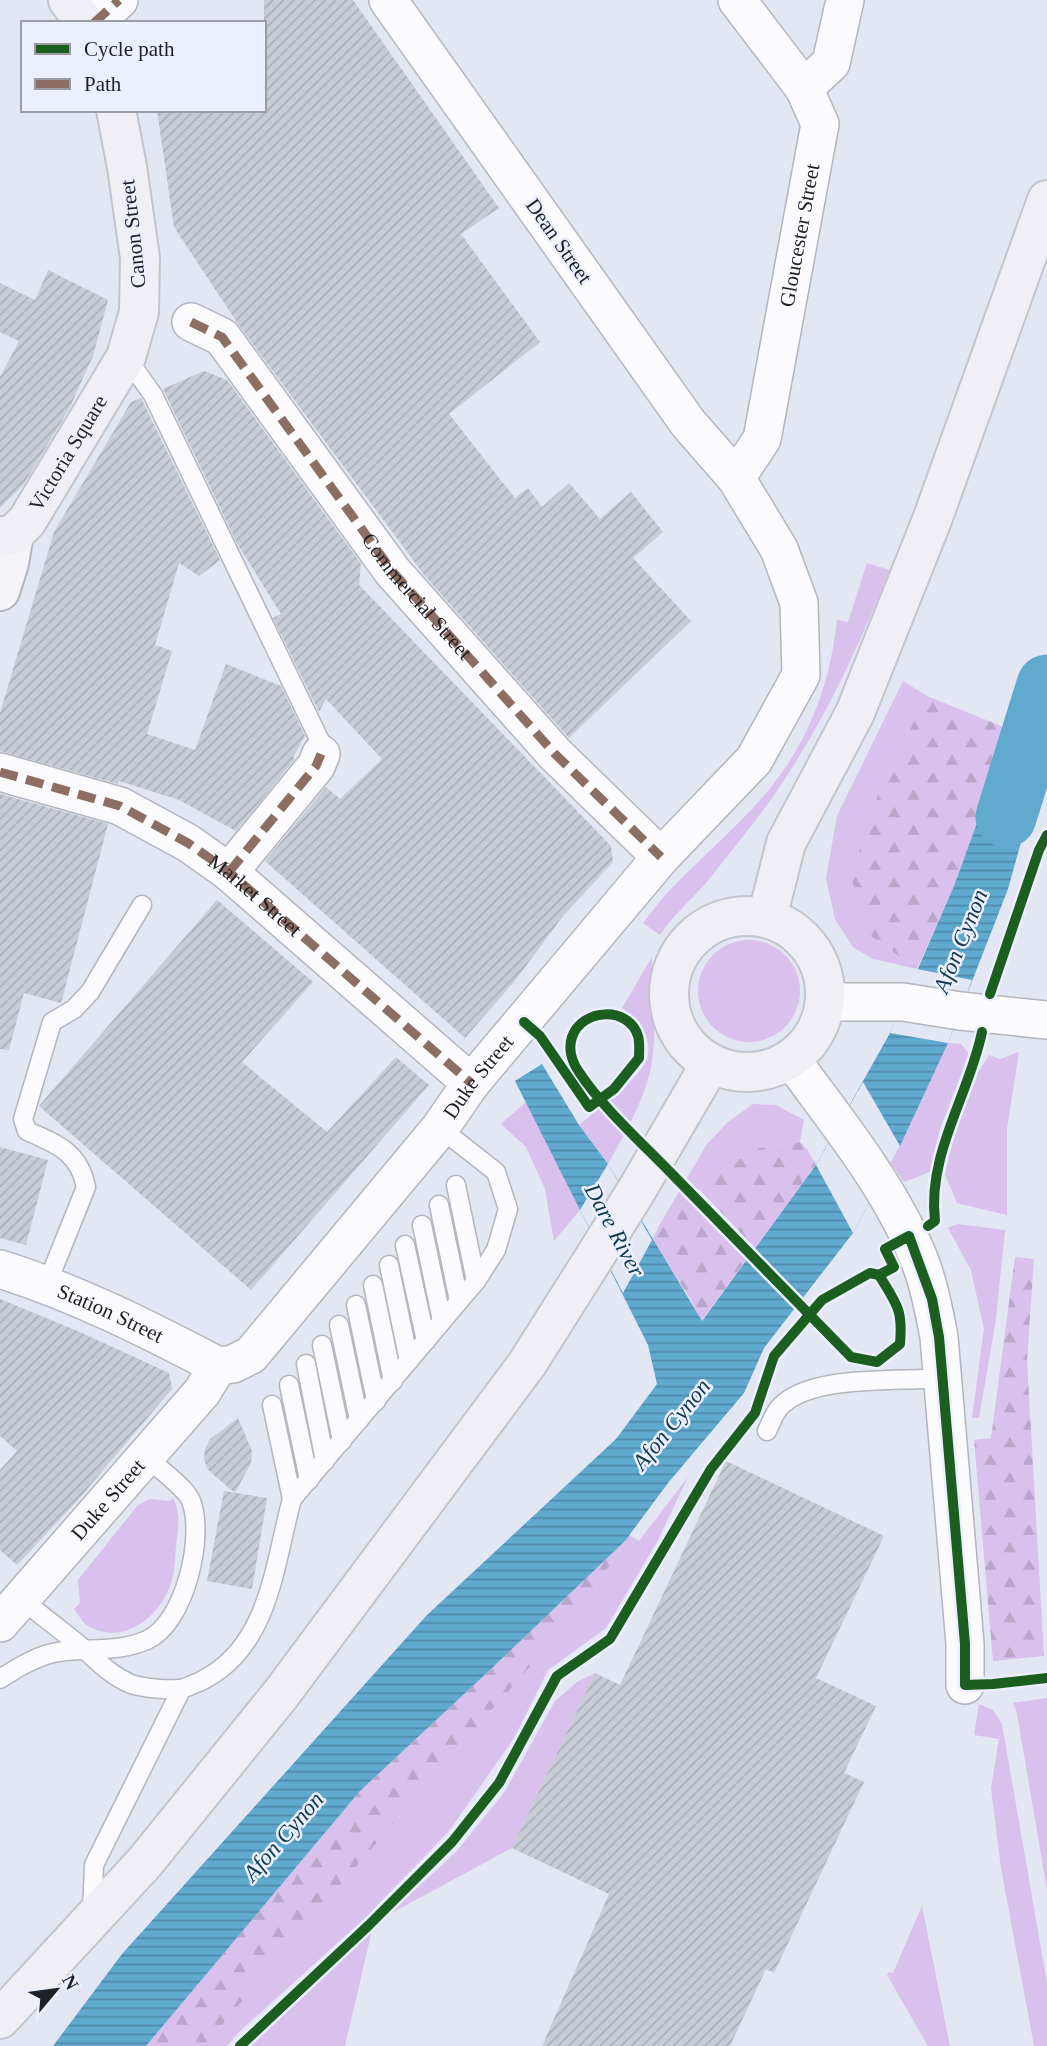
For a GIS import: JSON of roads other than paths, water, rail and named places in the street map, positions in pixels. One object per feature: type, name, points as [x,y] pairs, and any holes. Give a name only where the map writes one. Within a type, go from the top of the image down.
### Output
[{"type":"main road","points":[[68,0],[84,21]]},
{"type":"main road","name":"Canon Street","points":[[116,112],[127,167],[141,274],[139,312],[126,356]]},
{"type":"main road","points":[[766,918],[786,844],[855,713],[932,520],[1047,200]]},
{"type":"main road","name":"Victoria Square","points":[[7,536],[27,521],[126,356]]},
{"type":"main road","points":[[0,591],[9,562],[7,536]]},
{"type":"main road","points":[[741,916],[766,918],[787,926],[804,941],[817,959],[824,980],[825,1002],[819,1024],[808,1044],[791,1059],[772,1068],[751,1072],[730,1070],[711,1063],[691,1048],[676,1027],[669,1003],[670,978],[679,954],[695,935],[716,922],[741,916]]},
{"type":"main road","points":[[0,2019],[145,1862],[281,1694],[527,1364],[635,1193],[711,1063]]},
{"type":"street","points":[[96,21],[119,0]]},
{"type":"street","name":"Dean Street","points":[[388,0],[688,423],[736,478]]},
{"type":"street","name":"Gloucester Street","points":[[736,478],[762,439],[820,124],[804,88],[737,0]]},
{"type":"street","points":[[804,88],[831,63],[845,0]]},
{"type":"street","name":"Commercial Street","points":[[191,322],[222,337],[393,572],[555,754],[660,857]]},
{"type":"street","name":"Duke Street","points":[[7,1600],[146,1456],[202,1392],[218,1366],[233,1364],[250,1355],[440,1128],[471,1083],[660,857],[754,760],[802,675],[799,603],[779,549],[736,478]]},
{"type":"street","points":[[229,872],[316,766],[321,754]]},
{"type":"street","name":"Market Street","points":[[0,772],[120,806],[188,843],[229,872],[471,1083]]},
{"type":"street","points":[[825,1002],[903,1002],[1047,1020]]},
{"type":"street","points":[[791,1059],[839,1125],[909,1236],[932,1299],[939,1337],[965,1644],[965,1685]]},
{"type":"street","name":"Station Street","points":[[0,1269],[47,1284],[218,1366]]},
{"type":"lane","points":[[126,356],[153,395],[321,743],[321,754]]},
{"type":"lane","points":[[47,1284],[86,1187],[84,1174],[76,1161],[59,1145],[27,1131],[23,1119],[52,1022],[74,1009],[90,992],[142,905]]},
{"type":"lane","points":[[7,1600],[84,1650],[101,1667],[132,1684],[181,1690],[209,1677],[238,1654],[254,1631],[275,1575],[292,1499],[476,1281],[496,1250],[508,1209],[496,1172],[440,1128]]},
{"type":"lane","points":[[456,1185],[476,1281]]},
{"type":"lane","points":[[439,1205],[459,1301]]},
{"type":"lane","points":[[422,1225],[442,1321]]},
{"type":"lane","points":[[405,1245],[426,1341]]},
{"type":"lane","points":[[389,1265],[409,1361]]},
{"type":"lane","points":[[373,1285],[393,1381]]},
{"type":"lane","points":[[356,1305],[376,1401]]},
{"type":"lane","points":[[339,1325],[359,1420]]},
{"type":"lane","points":[[322,1345],[342,1441]]},
{"type":"lane","points":[[306,1364],[325,1461]]},
{"type":"lane","points":[[766,1431],[780,1407],[801,1393],[830,1384],[942,1378]]},
{"type":"lane","points":[[289,1385],[309,1480]]},
{"type":"lane","points":[[272,1405],[292,1499]]},
{"type":"lane","points":[[0,1679],[18,1667],[55,1652],[120,1649],[150,1639],[168,1621],[182,1596],[192,1563],[196,1517],[190,1497],[146,1456]]},
{"type":"lane","points":[[92,1920],[94,1865],[181,1690]]},
{"type":"water","name":"Dare River","points":[[1011,730],[1047,740],[1047,749],[1008,889],[948,1043],[900,1146],[853,1233],[764,1348],[744,1393],[668,1483],[625,1541],[360,1791],[146,2046],[53,2046],[122,1954],[427,1615],[616,1439],[657,1384],[648,1345],[515,1081],[542,1064],[579,1125],[608,1164],[702,1321],[816,1165],[890,1033],[954,886]]},
{"type":"waterway","name":"Afon Cynon","points":[[1006,817],[1047,685]]}]
